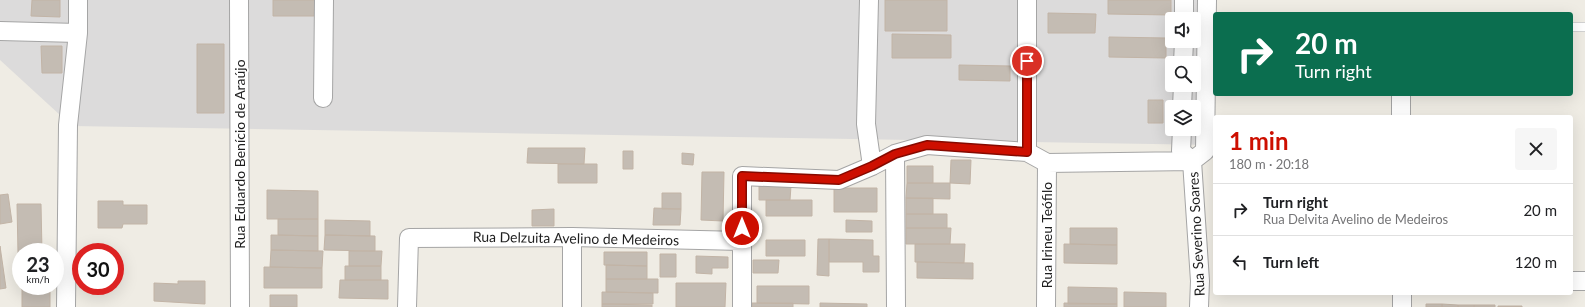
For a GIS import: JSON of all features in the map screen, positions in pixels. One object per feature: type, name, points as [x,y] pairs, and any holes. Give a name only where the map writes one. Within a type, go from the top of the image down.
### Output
[{"type":"street","points":[[66,307],[68,125],[78,33],[78,0]]},
{"type":"street","name":"Rua Eduardo Benício de Araújo","points":[[239,0],[240,307]]},
{"type":"street","points":[[323,98],[324,0]]},
{"type":"street","points":[[869,0],[866,124],[872,166]]},
{"type":"street","points":[[1027,0],[1027,152]]},
{"type":"street","points":[[1184,0],[1184,12]]},
{"type":"street","name":"Rua Severino Soares","points":[[1192,161],[1205,151],[1205,25],[1207,0]]},
{"type":"street","points":[[0,31],[78,33]]},
{"type":"street","points":[[1401,96],[1401,115]]},
{"type":"street","name":"Rua Severino Soares","points":[[1182,136],[1182,151],[1192,161],[1207,281],[1199,307]]},
{"type":"street","points":[[742,307],[742,176],[839,180],[895,154],[927,145],[1027,152],[1047,163],[1192,161]]},
{"type":"street","points":[[895,154],[896,307]]},
{"type":"street","name":"Rua Irineu Teófilo","points":[[1046,307],[1047,163]]},
{"type":"street","points":[[572,237],[572,307]]},
{"type":"street","name":"Rua Delzuita Avelino de Medeiros","points":[[407,307],[409,238],[572,237],[742,241]]},
{"type":"street","points":[[1573,281],[1585,281]]},
{"type":"street","points":[[1402,295],[1402,307]]},
{"type":"lane","points":[[1573,27],[1585,27]]},
{"type":"shaded area","points":[[0,0],[1216,0],[1216,12],[1213,12],[1213,145],[72,126],[0,60]]},
{"type":"building","points":[[32,0],[60,0],[60,17],[31,16]]},
{"type":"building","points":[[273,0],[315,0],[314,16],[273,16]]},
{"type":"building","points":[[885,0],[947,0],[947,31],[885,31]]},
{"type":"building","points":[[1108,0],[1171,0],[1171,12],[1165,12],[1165,15],[1108,14]]},
{"type":"building","points":[[1048,13],[1096,14],[1095,33],[1048,33]]},
{"type":"building","points":[[892,34],[951,35],[951,58],[892,58]]},
{"type":"building","points":[[1109,37],[1165,38],[1165,58],[1109,57]]},
{"type":"building","points":[[197,44],[224,44],[224,113],[197,113]]},
{"type":"building","points":[[41,46],[62,46],[62,73],[42,73]]},
{"type":"building","points":[[959,65],[1010,66],[1010,81],[959,80]]},
{"type":"building","points":[[1148,100],[1163,100],[1163,123],[1148,123]]},
{"type":"building","points":[[528,148],[585,148],[584,164],[527,163]]},
{"type":"building","points":[[623,151],[633,151],[633,169],[623,169]]},
{"type":"building","points":[[682,153],[694,154],[693,165],[682,164]]},
{"type":"building","points":[[951,160],[971,160],[970,184],[950,183]]},
{"type":"building","points":[[558,164],[597,164],[597,183],[558,183]]},
{"type":"building","points":[[907,166],[933,166],[933,183],[907,183]]},
{"type":"building","points":[[702,172],[724,172],[723,221],[701,220]]},
{"type":"building","points":[[907,183],[950,183],[950,199],[906,198]]},
{"type":"building","points":[[759,185],[791,186],[790,200],[759,200]]},
{"type":"building","points":[[834,188],[877,188],[877,212],[834,212]]},
{"type":"building","points":[[267,190],[318,191],[318,219],[267,219]]},
{"type":"building","points":[[662,193],[681,193],[681,209],[662,209]]},
{"type":"building","points":[[8,194],[12,222],[0,224],[0,195]]},
{"type":"building","points":[[906,198],[933,198],[933,214],[906,214]]},
{"type":"building","points":[[766,200],[812,200],[812,216],[766,216]]},
{"type":"building","points":[[98,201],[123,201],[123,205],[147,205],[147,224],[123,224],[122,228],[98,228]]},
{"type":"building","points":[[17,204],[41,204],[42,243],[18,243]]},
{"type":"building","points":[[654,208],[681,209],[680,225],[653,225]]},
{"type":"building","points":[[554,209],[554,226],[532,226],[532,210]]},
{"type":"building","points":[[906,214],[947,214],[947,228],[906,228]]},
{"type":"building","points":[[278,219],[318,219],[318,236],[278,235]]},
{"type":"building","points":[[325,220],[370,221],[370,236],[325,235]]},
{"type":"building","points":[[846,220],[872,221],[872,232],[846,232]]},
{"type":"building","points":[[906,228],[951,228],[950,244],[906,244]]},
{"type":"building","points":[[1070,228],[1117,228],[1117,245],[1070,244]]},
{"type":"building","points":[[271,235],[318,236],[318,251],[271,250]]},
{"type":"building","points":[[325,235],[375,236],[375,251],[324,250]]},
{"type":"building","points":[[818,239],[829,239],[829,276],[817,275]]},
{"type":"building","points":[[829,239],[873,240],[873,256],[879,256],[879,272],[863,272],[863,262],[829,262]]},
{"type":"building","points":[[766,240],[805,240],[805,256],[766,256]]},
{"type":"building","points":[[915,244],[965,244],[964,263],[915,262]]},
{"type":"building","points":[[1064,244],[1117,245],[1117,264],[1064,263]]},
{"type":"building","points":[[0,246],[6,288],[0,289]]},
{"type":"building","points":[[271,250],[323,251],[322,268],[270,267]]},
{"type":"building","points":[[349,251],[382,251],[381,266],[349,266]]},
{"type":"building","points":[[604,252],[647,252],[647,266],[604,265]]},
{"type":"building","points":[[660,254],[676,254],[676,277],[660,277]]},
{"type":"building","points":[[696,256],[728,257],[728,268],[712,268],[712,274],[696,273]]},
{"type":"building","points":[[753,260],[779,260],[778,273],[753,273]]},
{"type":"building","points":[[917,262],[973,263],[973,279],[917,278]]},
{"type":"building","points":[[606,265],[647,266],[647,279],[606,279]]},
{"type":"building","points":[[345,266],[381,266],[381,280],[345,280]]},
{"type":"building","points":[[264,267],[322,268],[322,288],[264,288]]},
{"type":"building","points":[[606,279],[658,279],[658,293],[606,292]]},
{"type":"building","points":[[340,280],[388,280],[388,299],[339,298]]},
{"type":"building","points":[[178,281],[205,281],[205,304],[154,301],[154,283],[178,284]]},
{"type":"building","points":[[676,283],[726,283],[725,307],[676,307]]},
{"type":"building","points":[[757,286],[809,286],[809,304],[757,303]]},
{"type":"building","points":[[1068,287],[1117,288],[1117,304],[1068,304]]},
{"type":"building","points":[[602,292],[653,293],[653,304],[602,304]]},
{"type":"building","points":[[1124,292],[1166,293],[1166,307],[1124,307]]},
{"type":"building","points":[[22,295],[50,295],[50,307],[22,307]]},
{"type":"building","points":[[270,295],[297,295],[297,307],[270,307]]},
{"type":"building","points":[[752,303],[793,303],[793,307],[752,307]]},
{"type":"building","points":[[820,303],[867,304],[867,307],[820,307]]},
{"type":"building","points":[[1064,303],[1117,304],[1117,307],[1064,307]]},
{"type":"building","points":[[602,304],[652,305],[652,307],[602,307]]},
{"type":"building","points":[[1426,304],[1442,304],[1442,307],[1426,307]]},
{"type":"building","points":[[1442,304],[1458,305],[1458,307],[1442,307]]},
{"type":"building","points":[[1458,305],[1474,305],[1474,307],[1458,307]]},
{"type":"building","points":[[1474,305],[1495,305],[1495,307],[1474,307]]},
{"type":"building","points":[[1522,306],[1522,307],[1498,307]]},
{"type":"route","points":[[742,228],[742,176],[839,180],[895,154],[927,145],[1027,152],[1027,61]]}]
